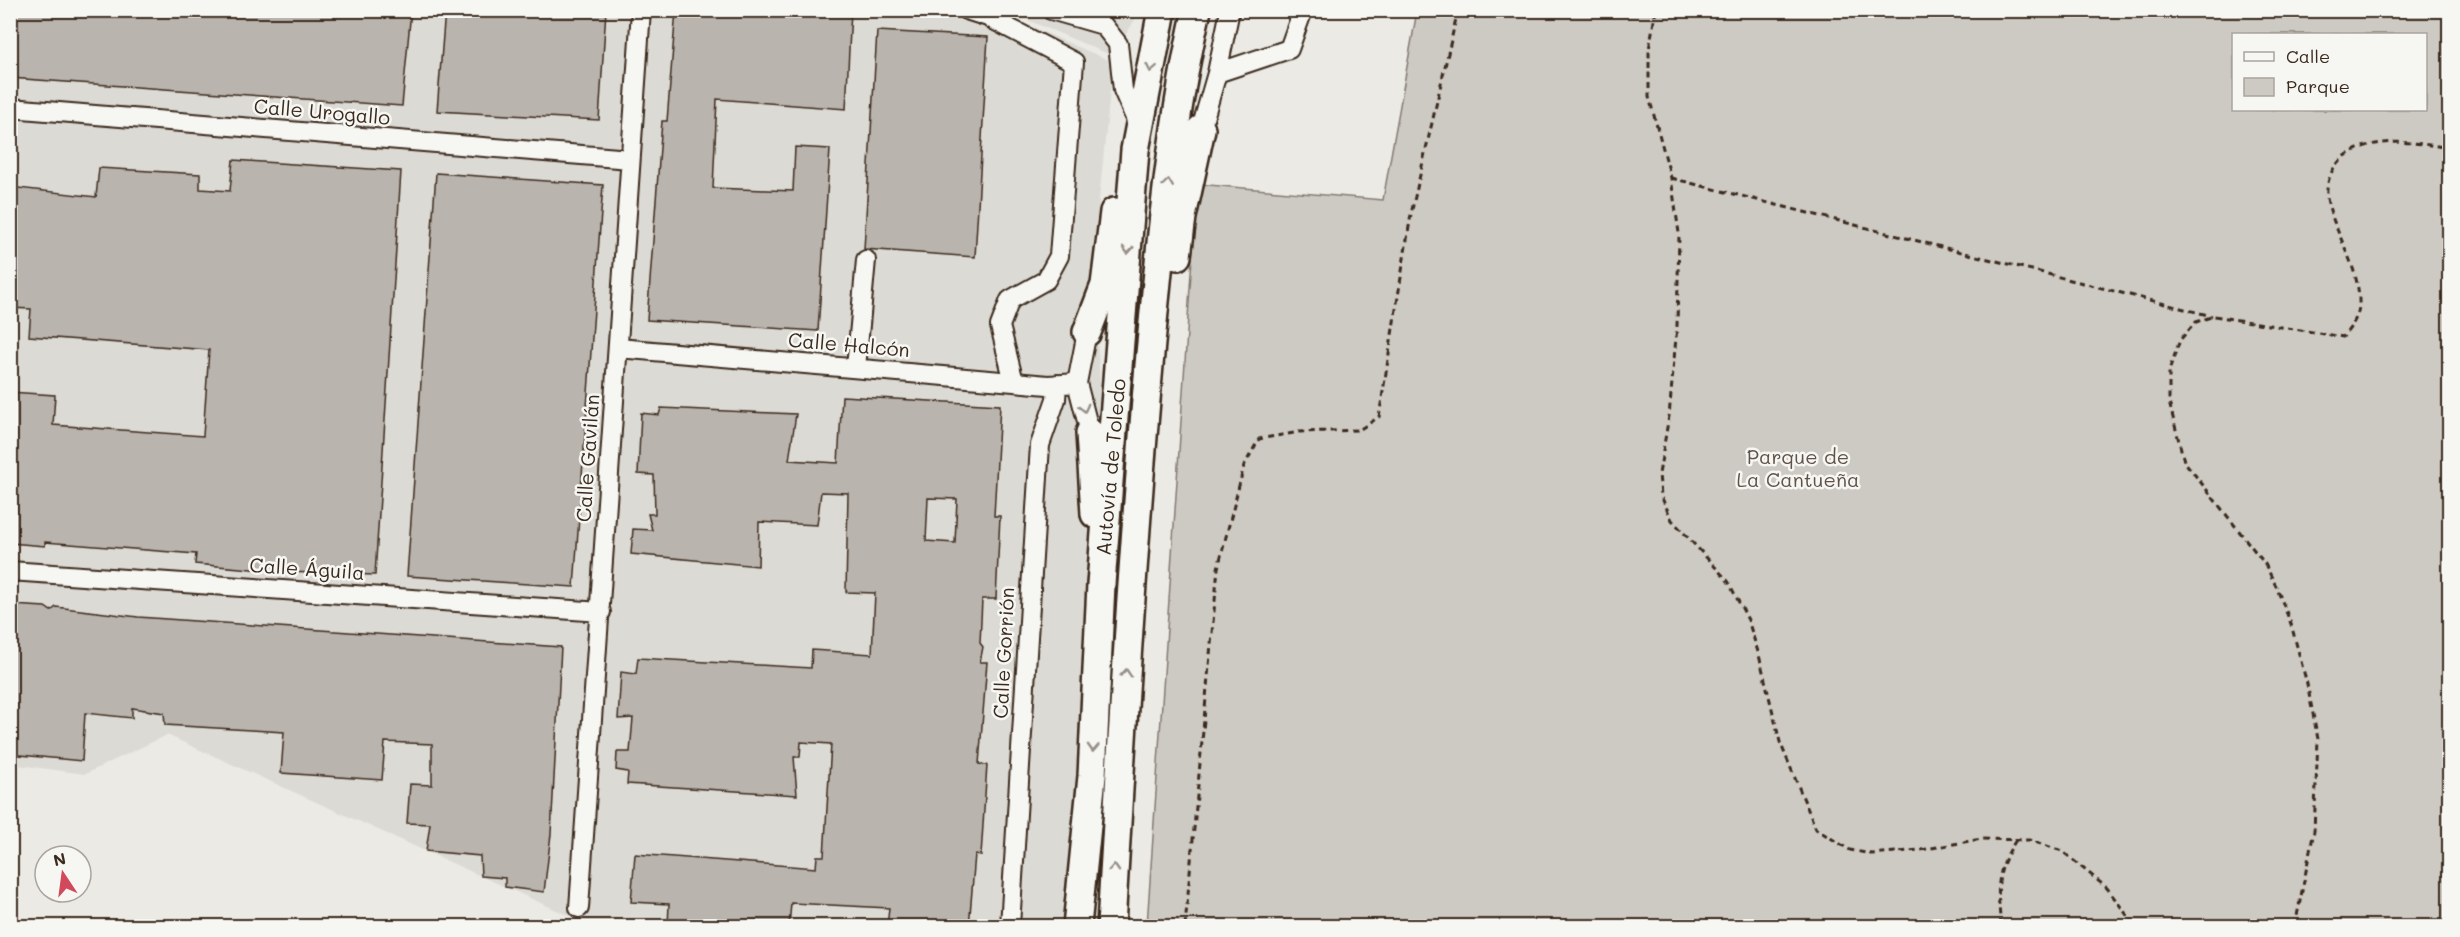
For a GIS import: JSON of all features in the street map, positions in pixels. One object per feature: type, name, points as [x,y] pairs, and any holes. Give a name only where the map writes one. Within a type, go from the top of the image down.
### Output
[{"type":"highway","name":"Autovía de Toledo","points":[[1077,927],[1092,776],[1101,584],[1137,138],[1162,10]]},
{"type":"highway","name":"Autovía de Toledo","points":[[1111,927],[1143,430],[1163,216],[1188,49],[1197,10]]},
{"type":"highway","points":[[1143,430],[1164,374],[1182,217],[1201,129]]},
{"type":"highway","points":[[1087,332],[1105,285],[1117,184],[1137,138]]},
{"type":"highway","points":[[1090,433],[1101,584]]},
{"type":"street","name":"Calle Gavilán","points":[[579,908],[601,612],[640,10]]},
{"type":"street","points":[[966,10],[988,16],[1074,63],[1059,256],[1046,280],[1010,300],[1000,326],[1014,382]]},
{"type":"street","points":[[1051,10],[1105,18],[1118,44],[1123,90],[1137,138]]},
{"type":"street","points":[[1201,129],[1217,73],[1230,10]]},
{"type":"street","points":[[1217,73],[1289,49],[1303,10]]},
{"type":"street","name":"Calle Urogallo","points":[[10,108],[630,159]]},
{"type":"street","points":[[856,368],[866,260]]},
{"type":"street","points":[[1087,332],[1077,383],[1090,433]]},
{"type":"street","name":"Calle Halcón","points":[[618,348],[1014,382],[1077,383]]},
{"type":"street","name":"Calle Gorrión","points":[[1010,927],[1040,445],[1056,399],[1057,384]]},
{"type":"street","name":"Calle Águila","points":[[10,570],[601,612]]},
{"type":"path","points":[[1185,927],[1218,568],[1244,466],[1259,439],[1299,432],[1359,430],[1378,417],[1411,214],[1458,10]]},
{"type":"path","points":[[1656,10],[1649,49],[1649,97],[1671,178],[1679,233],[1677,326],[1670,416],[1659,474],[1660,496],[1672,520],[1728,580],[1748,620],[1780,742],[1816,830],[1850,850],[1870,854],[1921,850],[1981,839],[2030,840],[2062,851],[2107,888],[2135,927]]},
{"type":"path","points":[[1671,178],[2214,316],[2343,336],[2355,321],[2359,304],[2354,274],[2327,201],[2329,175],[2344,155],[2360,147],[2389,143],[2450,147]]},
{"type":"path","points":[[2214,316],[2196,322],[2180,340],[2169,371],[2169,402],[2184,461],[2265,564],[2276,586],[2291,624],[2307,684],[2318,739],[2314,831],[2295,927]]},
{"type":"path","points":[[2001,927],[1998,896],[2002,863],[2016,840]]},
{"type":"shaded area","points":[[992,10],[1113,62],[1092,269],[1103,422],[1067,926],[592,926],[167,735],[85,774],[11,764],[11,11]]},
{"type":"shaded area","points":[[1006,11],[1140,11],[1113,56]]},
{"type":"green space","name":"Parque de La Cantueña","points":[[1417,11],[2449,11],[2449,926],[1147,926],[1197,184],[1383,200]]},
{"type":"building","points":[[10,10],[411,10],[402,106],[10,78]]},
{"type":"building","points":[[445,10],[606,10],[599,120],[437,111]]},
{"type":"building","points":[[676,10],[851,10],[846,109],[717,99],[713,188],[793,191],[795,147],[830,149],[818,331],[647,320],[662,121],[667,121]]},
{"type":"building","points":[[877,31],[988,37],[975,257],[864,249]]},
{"type":"building","points":[[233,160],[401,171],[375,575],[285,572],[195,564],[196,554],[45,542],[45,546],[10,543],[10,392],[55,395],[53,425],[203,436],[209,350],[29,336],[31,309],[10,308],[10,187],[96,197],[99,168],[200,174],[200,189],[230,191]]},
{"type":"building","points":[[436,173],[603,185],[574,587],[407,576]]},
{"type":"building","points":[[842,396],[1000,405],[994,516],[1000,516],[996,599],[982,599],[980,643],[983,647],[980,662],[987,662],[979,764],[987,765],[981,855],[975,854],[969,927],[887,927],[889,908],[791,903],[789,927],[668,927],[669,904],[631,902],[635,854],[816,868],[817,856],[824,856],[831,744],[801,742],[800,757],[794,757],[797,795],[627,784],[628,772],[616,770],[617,752],[630,752],[633,718],[618,719],[621,672],[636,674],[638,658],[811,668],[812,650],[872,654],[875,593],[846,592],[848,493],[821,492],[817,525],[759,522],[758,566],[631,554],[633,529],[652,530],[648,514],[655,514],[654,475],[638,474],[641,413],[659,415],[661,408],[796,414],[789,460],[838,463]],"holes":[[[928,498],[957,499],[955,543],[926,541]]]},
{"type":"building","points":[[12,605],[45,607],[51,611],[56,607],[138,617],[561,647],[551,834],[544,892],[505,887],[505,878],[481,876],[480,856],[426,851],[430,824],[407,823],[410,784],[432,785],[432,744],[385,742],[382,780],[281,773],[284,732],[165,725],[164,713],[132,708],[132,718],[85,713],[82,761],[10,754]]}]
